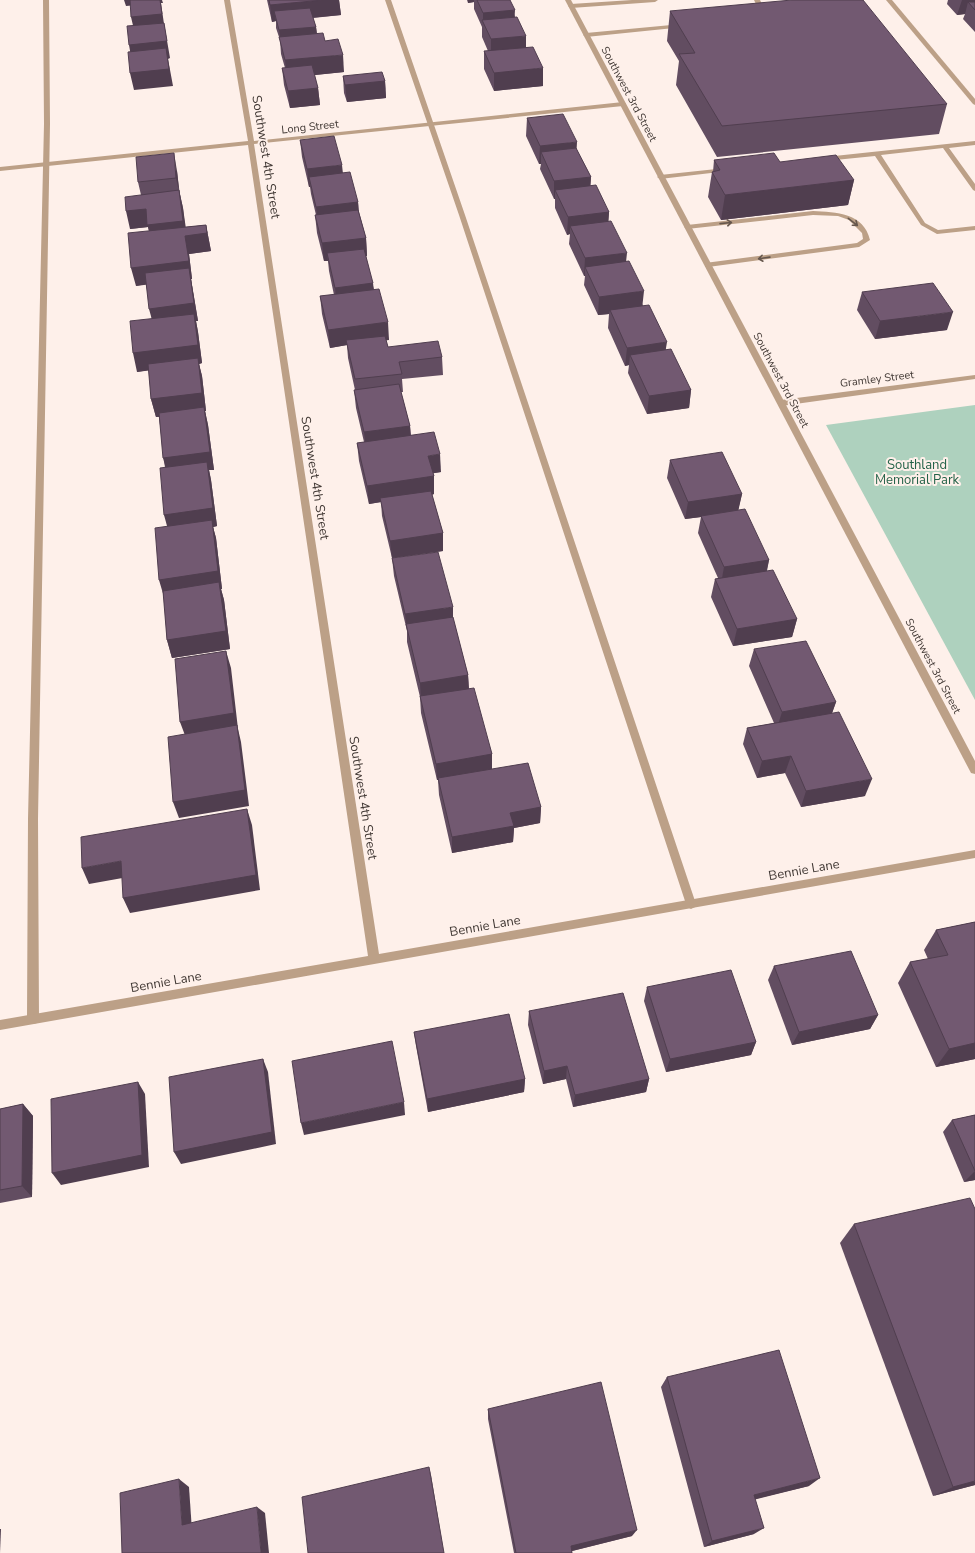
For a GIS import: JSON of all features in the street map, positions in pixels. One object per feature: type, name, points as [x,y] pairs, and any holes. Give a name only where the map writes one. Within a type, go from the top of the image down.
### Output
[{"type":"street","points":[[33,1019],[33,819],[41,458],[44,164],[47,139],[47,78],[45,43],[46,0]]},
{"type":"street","name":"Southwest 4th Street","points":[[227,0],[251,143],[374,960]]},
{"type":"street","points":[[388,0],[467,230],[691,904]]},
{"type":"street","points":[[569,3],[655,0]]},
{"type":"street","points":[[755,19],[764,14],[757,0]]},
{"type":"street","points":[[889,0],[975,103]]},
{"type":"street","name":"Southwest 3rd Street","points":[[569,3],[975,770]]},
{"type":"street","points":[[586,36],[686,26]]},
{"type":"street","name":"Long Street","points":[[0,169],[623,104]]},
{"type":"street","points":[[814,160],[975,142]]},
{"type":"street","points":[[946,146],[975,189]]},
{"type":"street","points":[[876,153],[923,224],[937,232],[975,228]]},
{"type":"street","points":[[660,177],[737,168]]},
{"type":"street","points":[[687,227],[814,213],[839,214],[852,219],[865,232],[867,240],[859,245],[708,265]]},
{"type":"street","name":"Gramley Street","points":[[781,403],[975,377]]},
{"type":"street","name":"Bennie Lane","points":[[0,1025],[975,854]]},
{"type":"green space","name":"Southland Memorial Park","points":[[975,405],[975,700],[826,425]]},
{"type":"building","points":[[130,0],[160,0],[162,14],[131,17]]},
{"type":"building","points":[[269,0],[323,0],[270,5]]},
{"type":"building","points":[[477,0],[510,0],[515,10],[483,13]]},
{"type":"building","points":[[792,0],[863,0],[947,104],[722,126],[679,54],[695,53],[670,11]]},
{"type":"building","points":[[968,2],[975,2],[975,10]]},
{"type":"building","points":[[310,8],[316,27],[279,30],[274,11]]},
{"type":"building","points":[[517,17],[526,36],[491,39],[482,20]]},
{"type":"building","points":[[164,23],[167,41],[129,45],[127,26]]},
{"type":"building","points":[[323,33],[325,41],[338,39],[343,55],[285,60],[279,37]]},
{"type":"building","points":[[533,47],[543,68],[494,73],[484,51]]},
{"type":"building","points":[[166,48],[169,69],[130,73],[128,52]]},
{"type":"building","points":[[312,65],[318,88],[288,91],[282,68]]},
{"type":"building","points":[[382,72],[385,81],[345,85],[343,76]]},
{"type":"building","points":[[563,114],[577,142],[540,146],[527,118]]},
{"type":"building","points":[[334,136],[342,165],[307,169],[300,140]]},
{"type":"building","points":[[576,148],[591,177],[554,181],[541,152]]},
{"type":"building","points":[[174,153],[176,178],[138,182],[136,157]]},
{"type":"building","points":[[774,153],[780,162],[836,155],[854,180],[725,195],[712,172],[720,170],[714,160]]},
{"type":"building","points":[[350,172],[358,202],[316,207],[309,177]]},
{"type":"building","points":[[596,185],[609,212],[568,217],[555,190]]},
{"type":"building","points":[[179,190],[183,221],[147,225],[146,209],[126,211],[125,197]]},
{"type":"building","points":[[358,210],[366,238],[322,243],[315,215]]},
{"type":"building","points":[[611,221],[627,253],[585,258],[570,226]]},
{"type":"building","points":[[206,225],[207,233],[185,236],[189,261],[131,268],[128,233]]},
{"type":"building","points":[[364,249],[373,283],[335,288],[327,253]]},
{"type":"building","points":[[629,261],[644,291],[599,297],[585,267]]},
{"type":"building","points":[[189,268],[194,303],[149,309],[145,273]]},
{"type":"building","points":[[933,283],[953,312],[880,321],[862,292]]},
{"type":"building","points":[[379,289],[388,322],[328,330],[320,296]]},
{"type":"building","points":[[649,305],[667,342],[627,348],[610,310]]},
{"type":"building","points":[[194,314],[198,345],[133,353],[130,321]]},
{"type":"building","points":[[385,336],[388,347],[438,341],[442,357],[399,362],[402,374],[355,379],[346,340]]},
{"type":"building","points":[[671,349],[691,390],[649,396],[630,355]]},
{"type":"building","points":[[198,358],[202,393],[151,399],[148,364]]},
{"type":"building","points":[[399,384],[410,426],[364,432],[354,390]]},
{"type":"building","points":[[204,407],[210,452],[163,458],[159,413]]},
{"type":"building","points":[[434,432],[440,454],[428,456],[434,476],[367,486],[357,443]]},
{"type":"building","points":[[722,452],[742,494],[688,502],[670,460]]},
{"type":"building","points":[[207,462],[213,508],[164,515],[160,468]]},
{"type":"building","points":[[431,491],[443,533],[390,541],[380,498]]},
{"type":"building","points":[[745,509],[769,560],[724,567],[701,516]]},
{"type":"building","points":[[212,520],[218,571],[159,580],[155,528]]},
{"type":"building","points":[[438,552],[453,607],[405,614],[392,558]]},
{"type":"building","points":[[773,570],[797,619],[737,629],[715,579]]},
{"type":"building","points":[[219,582],[226,631],[167,640],[163,591]]},
{"type":"building","points":[[453,617],[468,675],[420,683],[406,624]]},
{"type":"building","points":[[806,641],[836,702],[782,712],[754,649]]},
{"type":"building","points":[[226,651],[234,713],[180,722],[175,659]]},
{"type":"building","points":[[474,688],[492,754],[436,764],[420,696]]},
{"type":"building","points":[[839,712],[872,779],[806,791],[791,756],[762,761],[747,728]]},
{"type":"building","points":[[237,725],[245,790],[173,802],[168,737]]},
{"type":"building","points":[[528,763],[541,807],[510,813],[514,826],[452,837],[438,778]]},
{"type":"building","points":[[247,809],[256,875],[123,898],[121,861],[82,868],[81,837]]},
{"type":"building","points":[[975,922],[975,1043],[949,1049],[910,962],[948,955],[936,930]]},
{"type":"building","points":[[851,951],[878,1015],[799,1032],[774,966]]},
{"type":"building","points":[[731,970],[756,1042],[670,1059],[647,987]]},
{"type":"building","points":[[623,993],[649,1079],[575,1095],[567,1066],[544,1071],[529,1011]]},
{"type":"building","points":[[509,1014],[525,1079],[427,1099],[414,1032]]},
{"type":"building","points":[[392,1041],[404,1102],[301,1123],[292,1061]]},
{"type":"building","points":[[263,1059],[272,1132],[174,1152],[169,1077]]},
{"type":"building","points":[[138,1082],[142,1155],[52,1173],[51,1099]]},
{"type":"building","points":[[23,1104],[22,1186],[0,1190],[0,1109]]},
{"type":"building","points":[[975,1115],[975,1171],[952,1120]]},
{"type":"building","points":[[970,1198],[975,1209],[975,1481],[953,1487],[854,1224]]},
{"type":"building","points":[[779,1350],[820,1478],[754,1495],[764,1528],[712,1541],[667,1377]]},
{"type":"building","points":[[601,1382],[637,1530],[571,1546],[572,1553],[516,1553],[488,1409]]},
{"type":"building","points":[[429,1467],[444,1553],[308,1553],[302,1497]]},
{"type":"building","points":[[179,1479],[182,1525],[257,1507],[261,1553],[122,1553],[120,1493]]}]
